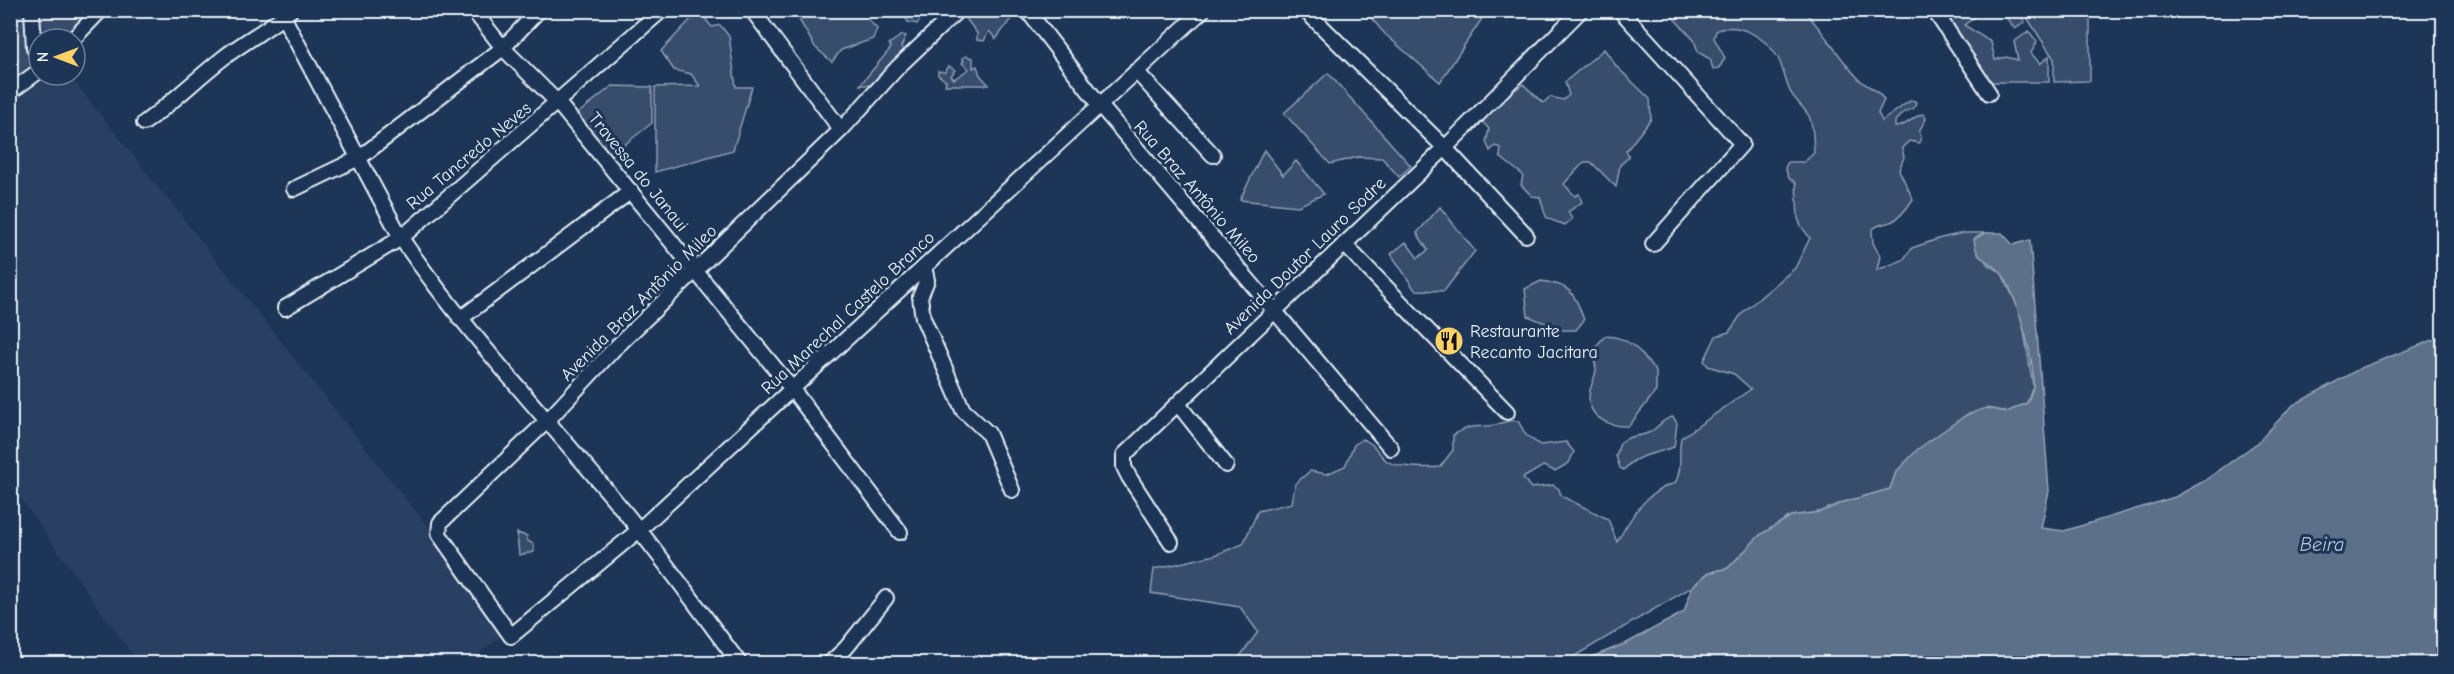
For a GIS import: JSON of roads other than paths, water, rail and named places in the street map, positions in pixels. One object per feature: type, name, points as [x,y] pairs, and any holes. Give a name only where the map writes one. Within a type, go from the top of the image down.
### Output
[{"type":"street","points":[[32,10],[33,27]]},
{"type":"street","points":[[85,27],[101,10]]},
{"type":"street","name":"Travessa do Janaui","points":[[473,10],[503,48],[558,103],[631,191],[792,389],[900,532]]},
{"type":"street","points":[[294,189],[359,158],[503,48],[539,10]]},
{"type":"street","name":"Rua Tancredo Neves","points":[[285,308],[400,238],[558,103],[662,10]]},
{"type":"street","points":[[752,10],[841,130]]},
{"type":"street","name":"Avenida Braz Antônio Mileo","points":[[511,636],[439,534],[439,526],[548,420],[613,350],[841,130],[898,67],[958,10]]},
{"type":"street","name":"Rua Braz Antônio Mileo","points":[[1027,10],[1099,104],[1391,448]]},
{"type":"street","name":"Rua Marechal Castelo Branco","points":[[511,636],[639,530],[1203,10]]},
{"type":"street","points":[[1305,10],[1445,148],[1526,236]]},
{"type":"street","name":"Avenida Doutor Lauro Sodre","points":[[1171,542],[1129,477],[1123,460],[1124,455],[1445,148],[1581,10]]},
{"type":"street","points":[[1620,10],[1742,144],[1653,244]]},
{"type":"street","points":[[1934,10],[1989,93]]},
{"type":"street","points":[[144,123],[222,58],[287,14],[400,238],[460,319],[639,530],[740,663]]},
{"type":"street","points":[[1136,71],[1213,155]]},
{"type":"street","points":[[10,92],[27,80]]},
{"type":"street","points":[[460,319],[631,191]]},
{"type":"street","points":[[1344,244],[1508,412]]},
{"type":"street","points":[[924,267],[927,280],[920,297],[923,318],[963,410],[988,433],[1012,490]]},
{"type":"street","points":[[1178,404],[1226,465]]},
{"type":"street","points":[[829,663],[846,648],[886,598]]},
{"type":"water","name":"Beira","points":[[1985,233],[2002,233],[2013,245],[2030,240],[2049,491],[2041,528],[2064,531],[2175,497],[2204,481],[2257,443],[2293,405],[2361,368],[2443,336],[2443,663],[1576,663],[1627,643],[1684,612],[1692,587],[1708,573],[1728,568],[1760,535],[1791,516],[1820,512],[1844,502],[1890,489],[1896,472],[1918,449],[1966,415],[1986,408],[2007,412],[2027,403],[2033,385],[2028,344],[2007,282],[1996,268],[1980,256],[1975,247],[1974,239]]},
{"type":"place","name":"Restaurante Recanto Jacitara","points":[[1449,341]]}]
